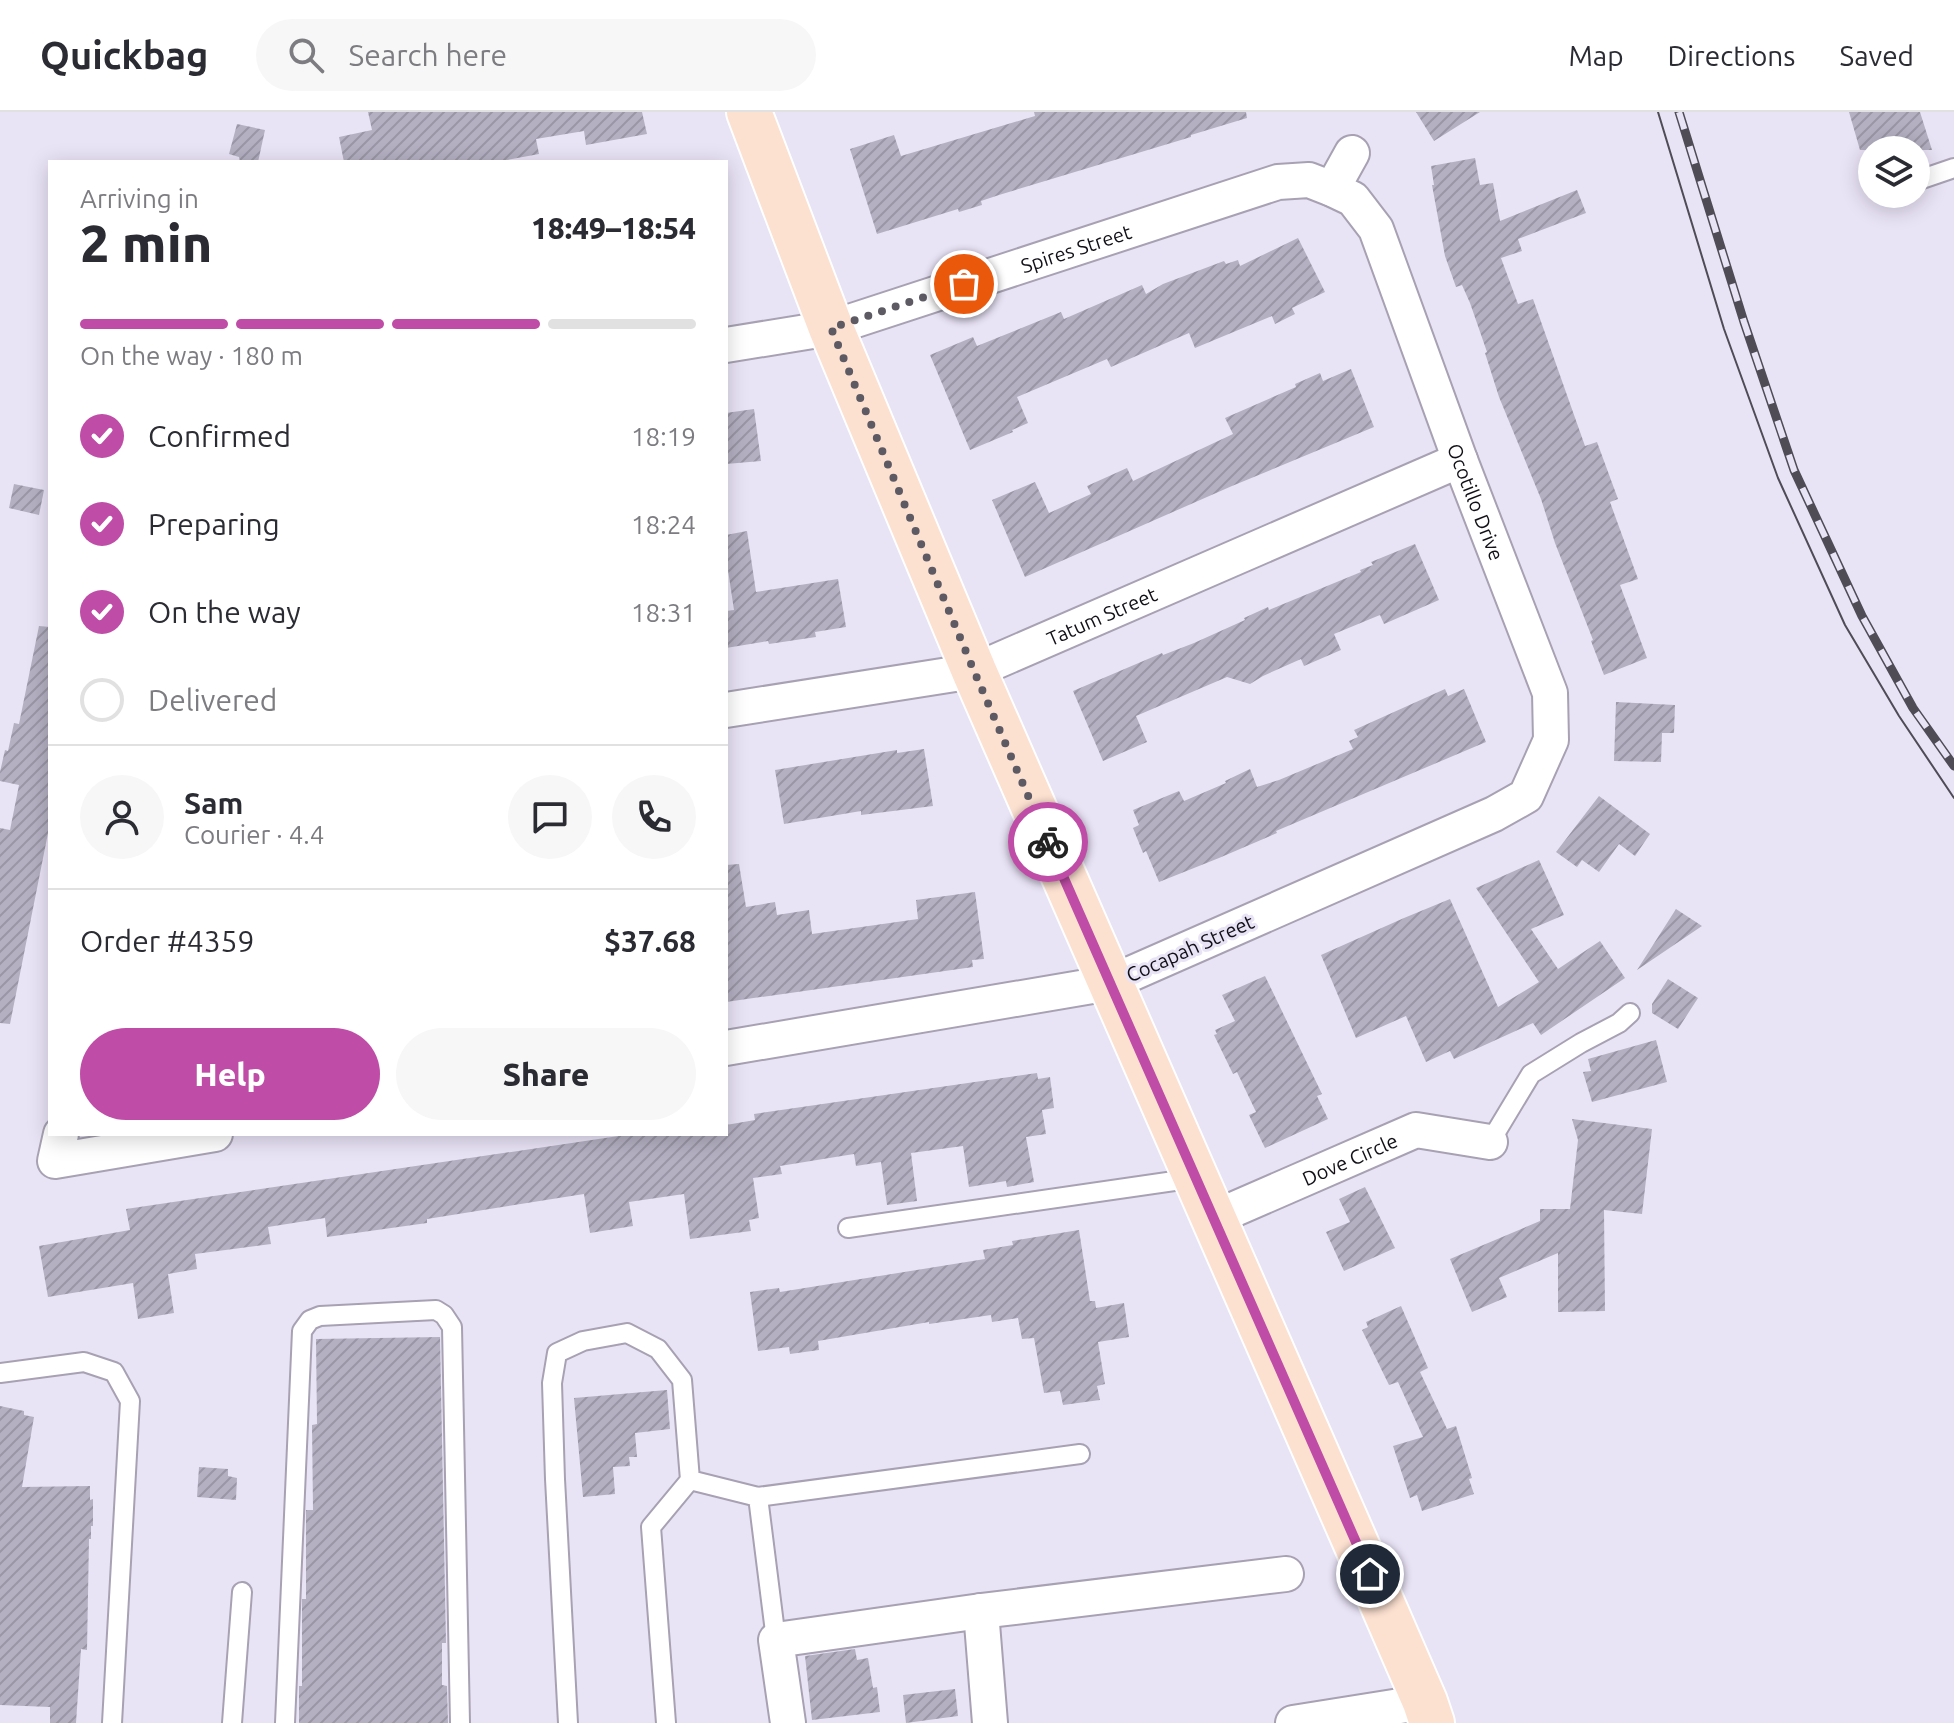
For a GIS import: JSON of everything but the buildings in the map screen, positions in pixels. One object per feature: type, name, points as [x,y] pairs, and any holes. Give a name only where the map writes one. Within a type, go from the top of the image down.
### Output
[{"type":"main road","points":[[749,112],[831,328],[974,671],[1428,1713]]},
{"type":"street","points":[[1332,189],[1352,153]]},
{"type":"street","name":"Spires Street","points":[[728,345],[831,328],[1278,182],[1309,180],[1332,189]]},
{"type":"street","name":"Ocotillo Drive","points":[[1332,189],[1353,199],[1376,229],[1460,460],[1550,693],[1551,740],[1526,796],[1494,814]]},
{"type":"street","name":"Tatum Street","points":[[728,710],[974,671],[1460,460]]},
{"type":"street","name":"Cocapah Street","points":[[728,1048],[1110,983],[1494,814]]},
{"type":"street","name":"Dove Circle","points":[[1214,1218],[1416,1130],[1490,1142]]},
{"type":"street","points":[[58,1148],[193,1136]]},
{"type":"street","points":[[788,1723],[776,1640],[981,1611],[1286,1574]]},
{"type":"street","points":[[981,1611],[990,1723]]},
{"type":"street","points":[[1293,1723],[1345,1715],[1428,1713]]},
{"type":"lane","points":[[1930,176],[1954,168]]},
{"type":"lane","points":[[1490,1142],[1531,1074],[1619,1023],[1630,1013]]},
{"type":"lane","points":[[848,1228],[1195,1178]]},
{"type":"lane","points":[[285,1723],[302,1331],[310,1320],[320,1316],[436,1310],[452,1327],[460,1723]]},
{"type":"lane","points":[[568,1723],[552,1383],[557,1353],[583,1341],[627,1333],[658,1349],[682,1380],[690,1480],[651,1527],[666,1723]]},
{"type":"lane","points":[[0,1373],[84,1362],[114,1372],[130,1401],[112,1723]]},
{"type":"lane","points":[[690,1480],[758,1497],[1080,1454]]},
{"type":"lane","points":[[758,1497],[776,1640]]},
{"type":"lane","points":[[232,1723],[242,1592]]},
{"type":"tram line","points":[[1658,112],[1724,329],[1778,478],[1845,625],[1899,716],[1954,798]]},
{"type":"railway","points":[[1679,112],[1794,470],[1862,616],[1913,708],[1954,766]]},
{"type":"way so far","points":[[964,284],[831,328],[1048,842]]},
{"type":"route","points":[[1048,842],[1370,1574]]}]
